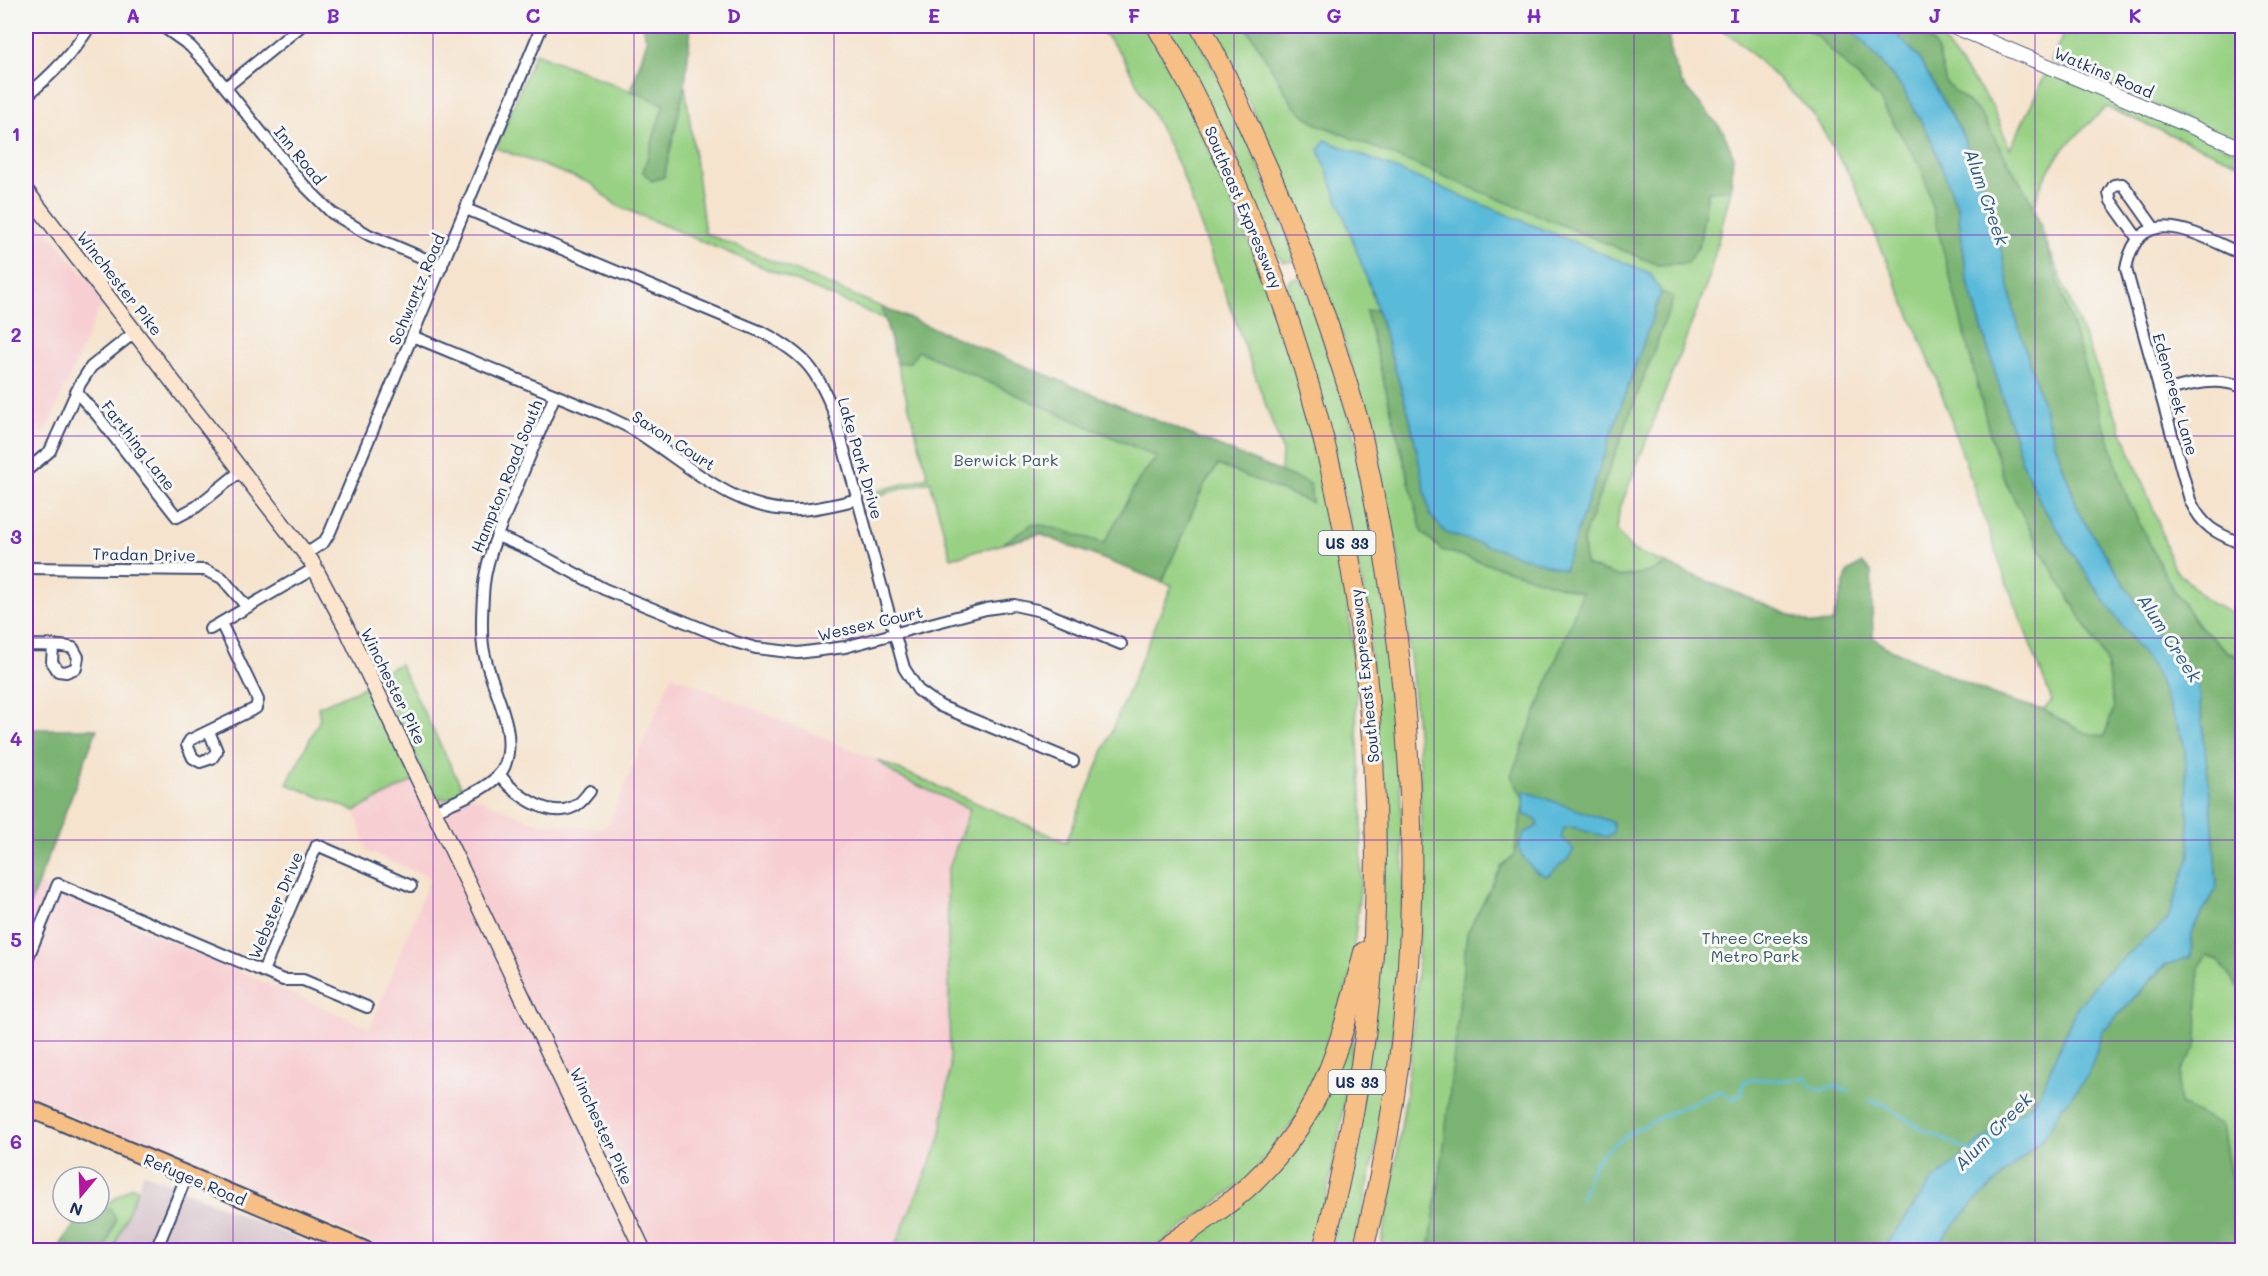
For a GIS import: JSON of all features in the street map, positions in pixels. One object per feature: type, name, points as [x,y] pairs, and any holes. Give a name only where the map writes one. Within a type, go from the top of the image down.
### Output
[{"type":"highway","name":"Southeast Expressway","points":[[1157,26],[1193,90],[1227,162],[1275,277],[1306,372],[1337,491],[1360,616],[1369,708],[1375,816],[1371,980],[1355,1096],[1338,1190],[1323,1251]]},
{"type":"highway","name":"US 33","points":[[1200,26],[1282,198],[1308,265],[1359,423],[1384,545],[1399,649],[1412,816],[1413,875],[1409,964],[1402,1044],[1388,1141],[1362,1251]]},
{"type":"highway","points":[[1162,1251],[1251,1183],[1281,1153],[1305,1121],[1340,1044],[1374,912]]},
{"type":"highway","points":[[1375,1251],[1388,1187],[1388,1141]]},
{"type":"main road","name":"Winchester Pike","points":[[26,191],[315,568],[346,627],[643,1251]]},
{"type":"main road","name":"Refugee Road","points":[[26,1107],[365,1251]]},
{"type":"street","points":[[26,96],[59,67],[77,47],[90,26]]},
{"type":"street","name":"Inn Road","points":[[162,26],[190,46],[226,87],[301,182],[332,213],[369,235],[442,266]]},
{"type":"street","points":[[226,87],[301,26]]},
{"type":"street","name":"Schwartz Road","points":[[306,554],[324,542],[330,532],[542,26]]},
{"type":"street","name":"Watkins Road","points":[[1953,26],[2242,148]]},
{"type":"street","points":[[2138,239],[2110,201],[2109,193],[2114,185],[2122,184],[2125,187],[2150,230],[2163,226],[2185,230],[2240,252],[2242,238]]},
{"type":"street","name":"Lake Park Drive","points":[[466,209],[764,333],[800,355],[820,381],[834,413],[904,668],[918,690],[940,706],[1073,761]]},
{"type":"street","name":"Edencreek Lane","points":[[2150,230],[2138,239],[2128,257],[2126,269],[2190,500],[2196,514],[2205,525],[2220,535],[2242,544]]},
{"type":"street","points":[[26,471],[50,451],[76,392],[92,367],[135,332]]},
{"type":"street","name":"Saxon Court","points":[[412,336],[635,430],[701,477],[757,506],[799,510],[820,508],[858,499]]},
{"type":"street","points":[[2161,392],[2213,381],[2242,387]]},
{"type":"street","name":"Farthing Lane","points":[[76,392],[97,415],[177,517],[196,507],[242,470]]},
{"type":"street","name":"Hampton Road South","points":[[500,775],[507,760],[508,739],[485,654],[483,594],[488,565],[497,536],[555,395]]},
{"type":"street","name":"Wessex Court","points":[[497,536],[535,552],[604,589],[711,634],[756,648],[798,653],[823,651],[986,609],[1014,605],[1041,610],[1121,644]]},
{"type":"street","name":"Tradan Drive","points":[[26,568],[205,570],[222,578],[248,607]]},
{"type":"street","points":[[210,629],[315,568]]},
{"type":"street","points":[[209,731],[256,708],[258,704],[221,623]]},
{"type":"street","points":[[26,645],[53,646]]},
{"type":"street","points":[[434,811],[485,787],[500,775],[516,793],[545,807],[561,809],[573,807],[590,791]]},
{"type":"street","name":"Webster Drive","points":[[263,971],[317,845],[411,886]]},
{"type":"street","name":"Webster Drive","points":[[26,962],[58,884],[283,980],[303,980],[367,1007]]},
{"type":"street","points":[[156,1251],[187,1175]]},
{"type":"shaded area","points":[[36,217],[108,304],[98,311],[45,434],[26,426],[26,241]]},
{"type":"shaded area","points":[[672,675],[877,760],[897,776],[970,809],[947,873],[950,1067],[940,1140],[893,1250],[390,1250],[26,1096],[26,915],[39,884],[370,1028],[430,878],[367,851],[355,811],[424,776],[535,822],[606,829]]},
{"type":"shaded area","points":[[144,1173],[323,1250],[113,1250]]},
{"type":"green space","points":[[642,26],[691,26],[685,85],[664,177],[652,181],[643,172],[664,104],[631,91],[647,40]]},
{"type":"green space","points":[[1090,26],[1145,26],[1185,96],[1261,269],[1298,378],[1326,487],[1342,567],[1357,676],[1356,710],[1362,811],[1361,879],[1351,974],[1310,1100],[1248,1179],[1152,1250],[893,1250],[940,1140],[950,1067],[947,873],[970,809],[897,776],[877,760],[1066,842],[1172,585],[1162,582],[1204,485],[1218,465],[1312,502],[1310,484],[1281,472],[1282,450],[1179,165],[1122,55],[1101,30]]},
{"type":"green space","points":[[1165,26],[1191,26],[1238,115],[1295,257],[1292,262],[1283,262],[1279,257],[1217,122]]},
{"type":"green space","name":"Three Creeks Metro Park","points":[[1209,26],[1246,26],[1294,106],[1699,246],[1708,191],[1731,189],[1708,281],[1619,511],[1617,531],[1632,550],[1666,564],[1650,572],[1620,577],[1585,565],[1583,539],[1674,297],[1661,292],[1650,273],[1325,141],[1377,310],[1366,311],[1422,532],[1442,550],[2059,719],[2043,710],[2052,701],[2004,575],[1935,374],[1852,179],[1811,111],[1738,41],[1716,26],[1932,26],[1991,104],[2010,149],[2047,71],[2242,154],[2242,165],[2106,107],[2062,151],[2046,175],[2034,206],[2030,201],[2158,521],[2173,567],[2209,602],[2242,618],[2242,658],[2228,652],[2199,626],[2187,610],[2242,776],[2242,1250],[1380,1250],[1405,1097],[1414,1020],[1419,942],[1420,786],[1404,598],[1396,543],[1384,489],[1340,328],[1316,256],[1279,165]]},
{"type":"green space","points":[[1246,26],[1668,26],[1671,56],[1682,83],[1723,131],[1733,155],[1731,189],[1708,191],[1699,246],[1687,263],[1658,265],[1315,123],[1294,106]]},
{"type":"green space","name":"Three Creeks Metro Park","points":[[1803,26],[1846,26],[1862,40],[1901,86],[1930,137],[1958,208],[1967,278],[2021,459],[2041,504],[2092,583],[2155,671],[2185,746],[2190,856],[2167,921],[2102,976],[2075,1011],[2044,1085],[2034,1102],[1973,1147],[1928,1186],[1883,1250],[1429,1250],[1444,1145],[1467,933],[1502,866],[1514,855],[1524,800],[1511,776],[1582,593],[1442,550],[1422,532],[1366,311],[1377,310],[1410,419],[1430,515],[1661,292],[1674,297],[1583,539],[1585,565],[1620,577],[1650,572],[1666,564],[1812,624],[1832,623],[1848,572],[1862,563],[1871,572],[1873,637],[1884,646],[1995,696],[2043,710],[2083,732],[2104,737],[2114,707],[2105,658],[2041,551],[2004,479],[1989,431],[1923,171],[1879,99],[1818,37]]},
{"type":"green space","points":[[1888,26],[1923,26],[1938,51],[1946,83],[1980,113],[2034,206],[2128,500],[2170,584],[2199,626],[2228,652],[2242,658],[2242,993],[2218,960],[2207,955],[2199,966],[2197,1042],[2192,1055],[2181,1070],[2178,1090],[2180,1104],[2222,1126],[2232,1184],[2242,1212],[2242,1250],[1932,1250],[1973,1204],[2046,1135],[2062,1107],[2088,1076],[2103,1031],[2166,965],[2191,957],[2192,930],[2217,888],[2212,813],[2197,675],[2154,630],[2080,515],[2015,315],[1992,207],[1961,132],[1917,55]]},
{"type":"green space","points":[[2067,26],[2242,26],[2242,143],[2051,61]]},
{"type":"green space","points":[[535,53],[664,104],[643,172],[652,181],[664,177],[685,85],[705,233],[882,307],[885,319],[616,205],[590,183],[496,148]]},
{"type":"green space","points":[[1298,278],[1304,284],[1352,423],[1373,527],[1396,687],[1404,874],[1401,962],[1390,1067],[1380,1129],[1354,1250],[1331,1250],[1357,1130],[1377,719],[1365,598],[1342,483],[1287,292],[1289,280]]},
{"type":"green space","points":[[882,307],[1310,484],[1312,503],[1218,465],[1204,485],[1162,582],[1040,534],[1002,544],[1032,524],[1047,526],[1104,543],[1139,479],[1157,457],[918,351],[910,362],[897,364]]},
{"type":"green space","name":"Berwick Park","points":[[885,319],[1165,440],[1111,562],[1040,534],[951,558],[930,481],[868,498],[867,494],[928,477]]},
{"type":"green space","points":[[400,664],[464,792],[446,799],[435,797],[377,675]]},
{"type":"green space","points":[[367,686],[413,781],[355,811],[287,784],[320,719],[318,707]]},
{"type":"green space","points":[[26,729],[97,729],[26,915]]},
{"type":"green space","points":[[1355,1020],[1339,1136],[1314,1250],[1173,1250],[1259,1183]]},
{"type":"green space","points":[[131,1187],[138,1188],[113,1250],[105,1250],[108,1225],[111,1225],[111,1201]]},
{"type":"green space","points":[[111,1211],[116,1219],[105,1250],[62,1250],[61,1244],[74,1225],[111,1225]]},
{"type":"water","name":"Alum Creek","points":[[1846,26],[1888,26],[1917,55],[1961,132],[1992,207],[2015,315],[2080,515],[2154,630],[2197,675],[2212,813],[2217,888],[2192,930],[2191,957],[2165,965],[2103,1031],[2088,1076],[2062,1107],[2046,1135],[1973,1204],[1932,1250],[1883,1250],[1928,1186],[1973,1147],[2034,1102],[2044,1085],[2075,1011],[2102,976],[2167,921],[2190,856],[2185,746],[2155,671],[2092,583],[2041,504],[2021,459],[1967,278],[1958,208],[1930,137],[1901,86],[1862,40]]},
{"type":"water","points":[[1325,140],[1650,273],[1661,292],[1564,570],[1446,533],[1430,515],[1410,419],[1372,292],[1319,150]]},
{"type":"water","points":[[1524,791],[1612,822],[1614,829],[1612,834],[1606,837],[1571,827],[1564,828],[1561,838],[1574,850],[1568,859],[1547,876],[1538,873],[1530,866],[1518,848],[1524,833],[1538,826],[1535,818],[1524,815]]},
{"type":"waterway","points":[[1581,1199],[1597,1160],[1620,1140],[1654,1120],[1721,1091],[1733,1099],[1742,1093],[1744,1081],[1790,1080],[1805,1077],[1810,1085],[1821,1090],[1835,1086],[1850,1092]]},
{"type":"waterway","name":"Alum Creek","points":[[1870,1100],[1887,1106],[1922,1129],[1972,1152]]}]
